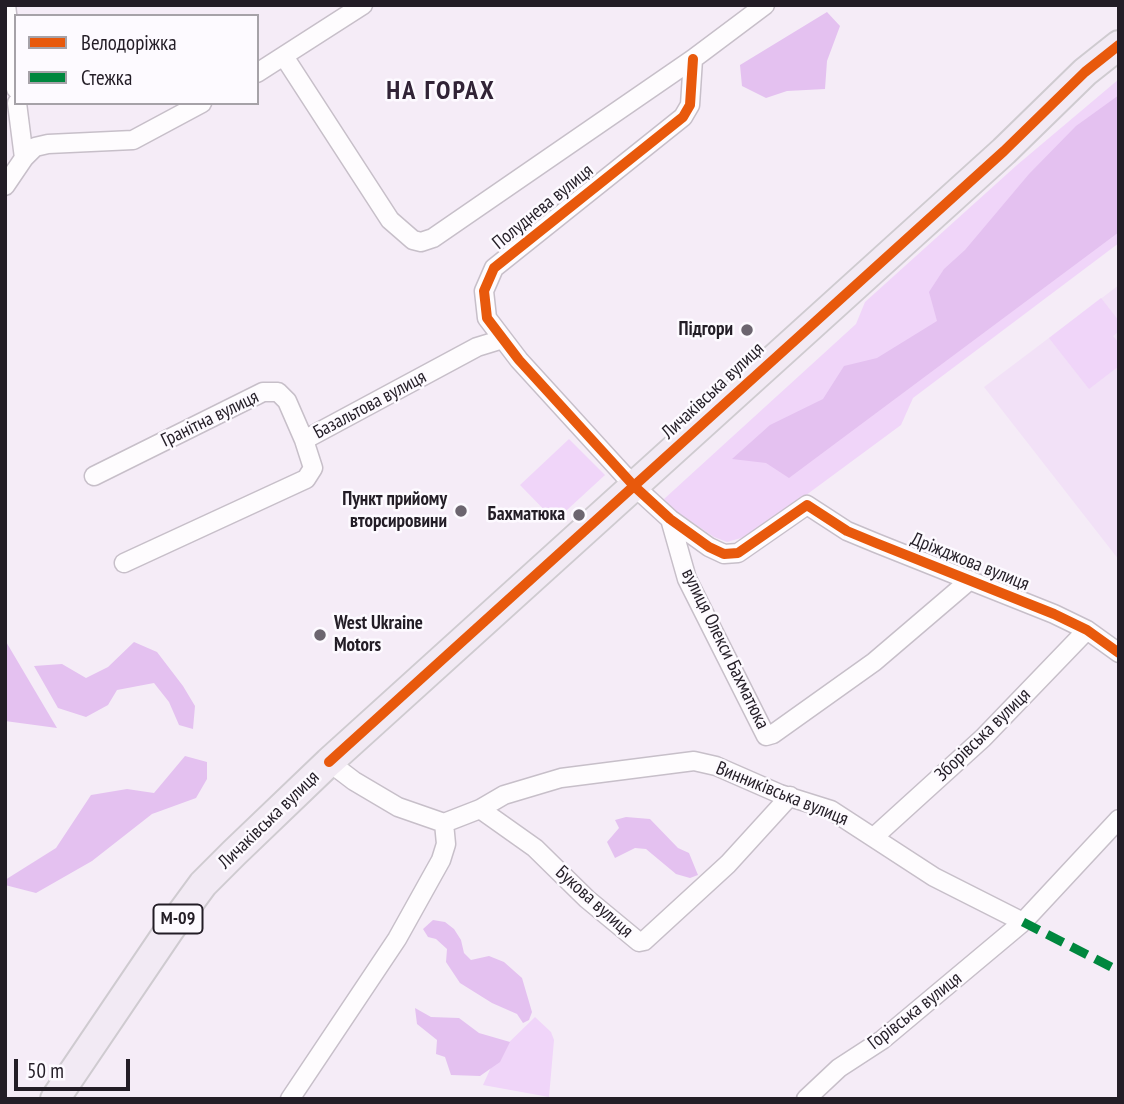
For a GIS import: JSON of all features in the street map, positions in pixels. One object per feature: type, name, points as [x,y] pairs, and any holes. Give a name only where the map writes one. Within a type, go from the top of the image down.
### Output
[{"type":"main road","name":"Личаківська вулиця","points":[[55,1099],[203,884],[329,762],[995,159],[1085,72],[1119,45]]},
{"type":"street","points":[[6,5],[14,72]]},
{"type":"street","points":[[259,72],[285,58],[363,5]]},
{"type":"street","points":[[694,59],[765,5]]},
{"type":"street","name":"Полуднева вулиця","points":[[285,58],[390,220],[412,240],[421,242],[433,239],[694,59]]},
{"type":"street","name":"Полуднева вулиця","points":[[634,486],[503,339],[487,318],[484,290],[494,268],[674,127],[690,105],[694,59]]},
{"type":"street","points":[[18,105],[24,158]]},
{"type":"street","points":[[5,186],[24,158],[36,147],[48,144],[133,140],[198,105]]},
{"type":"street","name":"Базальтова вулиця","points":[[124,563],[306,479],[313,468],[304,440],[477,347],[503,339]]},
{"type":"street","name":"Гранітна вулиця","points":[[94,477],[263,392],[278,393],[287,401],[304,440]]},
{"type":"street","name":"вулиця Олекси Бахматюка","points":[[634,486],[670,519],[709,547],[730,554],[746,549],[807,505]]},
{"type":"street","name":"Дріжджова вулиця","points":[[807,505],[847,531],[1054,614],[1087,630],[1119,653]]},
{"type":"street","name":"вулиця Олекси Бахматюка","points":[[670,519],[687,579],[762,733],[771,736],[874,662],[970,580]]},
{"type":"street","name":"Зборівська вулиця","points":[[874,836],[983,738],[1087,630]]},
{"type":"street","name":"Винниківська вулиця","points":[[480,809],[503,795],[561,778],[694,761],[716,766],[831,810],[934,877],[1023,922]]},
{"type":"street","points":[[329,762],[354,781],[398,807],[444,823],[480,809]]},
{"type":"street","name":"Букова вулиця","points":[[480,809],[535,848],[587,899],[639,942],[644,941],[728,864],[790,796]]},
{"type":"street","name":"Горівська вулиця","points":[[806,1099],[839,1068],[882,1040],[1023,922],[1119,819]]},
{"type":"street","points":[[290,1099],[397,939],[441,860],[446,844],[444,823]]},
{"type":"shaded area","points":[[827,12],[840,26],[827,61],[825,89],[787,91],[766,98],[742,86],[740,65]]},
{"type":"shaded area","points":[[1119,79],[1119,243],[913,398],[901,425],[752,535],[727,542],[714,537],[674,510],[664,499],[856,324],[865,302],[1017,165]]},
{"type":"shaded area","points":[[1119,95],[1119,232],[789,478],[766,463],[732,459],[770,425],[823,399],[844,366],[877,358],[937,321],[929,292],[944,269],[965,250],[1029,174],[1076,126]]},
{"type":"shaded area","points":[[1119,285],[1119,560],[984,387]]},
{"type":"shaded area","points":[[1101,298],[1119,321],[1119,331],[1113,336],[1119,343],[1119,366],[1089,389],[1049,338]]},
{"type":"shaded area","points":[[569,439],[605,475],[555,521],[520,485]]},
{"type":"shaded area","points":[[5,640],[57,728],[5,721]]},
{"type":"shaded area","points":[[134,642],[157,652],[183,686],[195,706],[193,729],[179,725],[169,702],[154,683],[117,690],[108,705],[86,717],[58,708],[34,666],[62,664],[86,678],[108,667]]},
{"type":"shaded area","points":[[185,756],[207,762],[207,779],[196,798],[152,814],[92,861],[36,893],[5,885],[5,880],[56,848],[91,795],[127,789],[154,793]]},
{"type":"shaded area","points":[[626,817],[650,819],[678,848],[689,853],[698,875],[690,878],[676,874],[646,849],[635,848],[615,858],[607,842],[619,828],[615,820]]},
{"type":"shaded area","points":[[433,920],[445,922],[454,929],[461,940],[464,953],[471,960],[489,956],[504,962],[522,978],[532,1012],[529,1020],[523,1023],[517,1014],[492,1003],[460,983],[446,962],[447,949],[436,939],[428,937],[423,929]]},
{"type":"shaded area","points":[[415,1008],[431,1017],[459,1018],[479,1033],[510,1042],[500,1062],[480,1076],[451,1075],[445,1057],[436,1054],[437,1040],[417,1024]]},
{"type":"shaded area","points":[[535,1017],[551,1032],[554,1040],[549,1097],[483,1085],[497,1054]]},
{"type":"marked path","points":[[1023,922],[1119,971]]},
{"type":"cycle path","points":[[329,762],[1004,151],[1085,72],[1119,45]]},
{"type":"cycle path","points":[[693,59],[690,105],[683,117],[494,268],[484,291],[487,318],[519,360],[634,486],[670,519],[709,547],[724,554],[738,553],[807,505],[847,531],[1054,614],[1087,630],[1119,653]]},
{"type":"place","name":"Підгори","points":[[747,330]]},
{"type":"place","name":"Пункт прийому вторсировини","points":[[461,511]]},
{"type":"place","name":"Бахматюка","points":[[579,515]]},
{"type":"place","name":"West Ukraine Motors","points":[[320,635]]},
{"type":"district","name":"НА ГОРАХ","points":[[441,92]]}]
